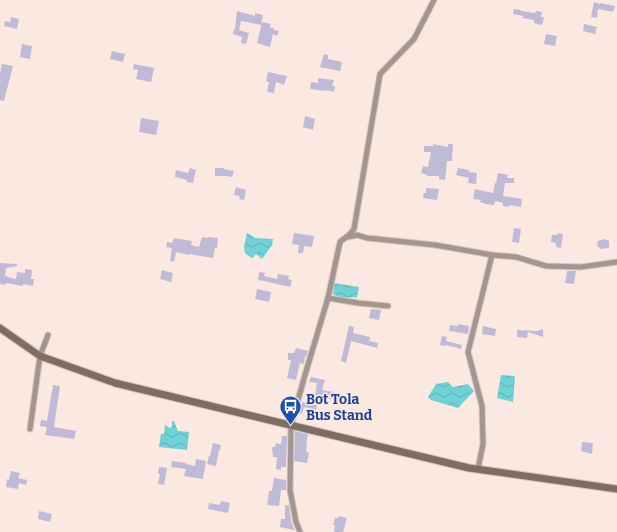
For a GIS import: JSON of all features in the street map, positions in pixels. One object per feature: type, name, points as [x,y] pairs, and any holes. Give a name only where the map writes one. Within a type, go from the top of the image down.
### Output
[{"type":"main road","points":[[0,328],[40,356],[115,383],[478,470],[617,489]]},
{"type":"street","points":[[348,237],[354,230],[355,225],[380,74],[414,39],[434,0]]},
{"type":"street","points":[[300,532],[296,522],[290,490],[291,425],[328,298],[340,242],[343,239],[357,235],[367,238],[434,245],[492,255],[516,257],[546,266],[581,267],[617,262]]},
{"type":"street","points":[[478,470],[483,444],[482,406],[468,352],[492,255]]},
{"type":"street","points":[[328,298],[388,306]]},
{"type":"street","points":[[30,429],[40,356],[48,335]]},
{"type":"water","points":[[247,233],[255,238],[273,239],[272,245],[262,259],[256,254],[252,258],[245,253],[244,247]]},
{"type":"water","points":[[334,283],[359,287],[357,298],[341,297],[333,294]]},
{"type":"water","points":[[501,375],[515,376],[513,402],[497,398]]},
{"type":"water","points":[[448,382],[453,387],[468,384],[474,391],[458,408],[431,400],[428,397],[436,384]]},
{"type":"water","points":[[172,421],[174,421],[178,431],[189,432],[187,450],[159,447],[161,434],[164,434],[165,425],[169,428],[172,427]]},
{"type":"building","points":[[594,2],[615,6],[613,12],[598,9],[597,18],[591,17]]},
{"type":"building","points":[[514,9],[535,13],[536,11],[542,12],[541,17],[544,17],[542,25],[534,23],[534,20],[522,18],[523,16],[513,14]]},
{"type":"building","points":[[237,11],[255,16],[255,13],[263,15],[261,25],[241,21],[239,30],[249,33],[246,44],[241,43],[242,37],[233,34]]},
{"type":"building","points":[[11,17],[19,19],[17,29],[4,26],[5,21],[10,22]]},
{"type":"building","points":[[262,22],[271,24],[270,28],[274,28],[274,30],[279,31],[277,36],[273,34],[270,47],[257,43]]},
{"type":"building","points":[[584,24],[597,27],[595,34],[583,31]]},
{"type":"building","points":[[546,34],[557,36],[555,46],[544,44]]},
{"type":"building","points":[[22,44],[32,46],[30,59],[20,57]]},
{"type":"building","points":[[112,51],[125,54],[123,62],[110,59]]},
{"type":"building","points":[[324,54],[328,55],[328,59],[342,62],[340,71],[320,67]]},
{"type":"building","points":[[2,64],[13,66],[4,101],[0,100],[0,73]]},
{"type":"building","points":[[134,64],[154,68],[151,82],[136,79],[138,70],[133,69]]},
{"type":"building","points":[[268,72],[287,76],[284,85],[276,82],[274,93],[267,92],[269,82],[266,81]]},
{"type":"building","points":[[318,78],[334,80],[332,86],[335,86],[334,92],[310,89],[311,82],[318,83]]},
{"type":"building","points":[[305,116],[315,119],[313,130],[303,127]]},
{"type":"building","points":[[141,118],[159,121],[156,135],[139,132]]},
{"type":"building","points":[[433,144],[448,147],[448,144],[453,144],[452,161],[447,161],[445,180],[439,179],[439,176],[427,176],[421,173],[423,166],[428,167],[431,152],[424,152],[424,146],[433,146]]},
{"type":"building","points":[[190,168],[196,170],[193,183],[186,182],[187,180],[175,177],[176,170],[188,173]]},
{"type":"building","points":[[215,168],[224,168],[234,171],[232,177],[215,176]]},
{"type":"building","points":[[458,168],[477,173],[476,184],[468,183],[469,178],[456,175]]},
{"type":"building","points":[[498,173],[508,175],[507,178],[514,178],[514,183],[505,183],[503,196],[522,199],[521,207],[509,205],[509,207],[503,206],[503,203],[495,201],[494,205],[486,204],[480,202],[481,200],[473,199],[475,189],[493,193]]},
{"type":"building","points":[[236,187],[246,190],[244,200],[239,199],[240,196],[234,195]]},
{"type":"building","points":[[426,188],[439,189],[437,200],[423,198],[424,193],[426,193]]},
{"type":"building","points":[[514,228],[521,229],[519,243],[512,242]]},
{"type":"building","points":[[294,233],[314,236],[312,247],[304,246],[303,253],[298,253],[299,245],[292,244]]},
{"type":"building","points":[[558,233],[563,234],[561,248],[556,247],[556,243],[551,242],[552,235],[557,235]]},
{"type":"building","points":[[202,237],[218,238],[217,248],[215,248],[213,258],[176,252],[174,262],[170,261],[172,248],[166,247],[167,242],[172,243],[174,238],[192,241],[191,245],[199,247]]},
{"type":"building","points":[[604,239],[609,241],[609,248],[601,249],[597,246],[598,241]]},
{"type":"building","points":[[0,263],[17,264],[17,266],[6,268],[5,276],[16,279],[17,272],[25,273],[25,269],[32,270],[31,279],[34,279],[33,286],[23,284],[23,286],[6,283],[5,285],[0,284]]},
{"type":"building","points":[[162,270],[173,273],[171,282],[160,279]]},
{"type":"building","points":[[567,271],[576,271],[574,284],[565,283]]},
{"type":"building","points":[[259,272],[265,273],[264,276],[277,279],[278,274],[289,276],[288,279],[292,280],[290,287],[258,280]]},
{"type":"building","points":[[257,289],[271,292],[269,302],[255,299]]},
{"type":"building","points":[[371,309],[381,310],[379,320],[369,318]]},
{"type":"building","points":[[458,324],[469,326],[468,334],[449,331],[450,325],[458,326]]},
{"type":"building","points":[[349,326],[354,327],[353,333],[370,337],[369,341],[378,343],[377,348],[351,341],[346,363],[341,361]]},
{"type":"building","points":[[483,326],[496,329],[495,336],[482,334]]},
{"type":"building","points":[[543,329],[543,337],[528,332],[527,338],[517,337],[517,330],[537,331]]},
{"type":"building","points":[[442,336],[447,337],[446,341],[462,345],[461,349],[440,345]]},
{"type":"building","points":[[296,348],[308,351],[306,357],[305,356],[304,364],[300,363],[296,380],[287,378],[291,360],[288,360],[288,353],[294,353]]},
{"type":"building","points":[[311,377],[325,380],[322,390],[334,392],[333,399],[315,397],[317,383],[309,382]]},
{"type":"building","points":[[53,385],[60,386],[54,427],[76,431],[74,439],[45,435],[47,427],[40,426],[41,420],[47,421]]},
{"type":"building","points":[[302,402],[317,405],[316,410],[304,407],[302,414],[299,413]]},
{"type":"building","points":[[295,431],[308,434],[306,443],[306,452],[309,452],[307,463],[294,461]]},
{"type":"building","points":[[282,436],[287,436],[286,467],[281,467],[281,470],[276,469],[277,457],[273,457],[272,447],[275,447],[276,443],[281,444]]},
{"type":"building","points":[[582,442],[593,443],[592,454],[581,451]]},
{"type":"building","points":[[213,443],[221,445],[216,466],[207,464]]},
{"type":"building","points":[[196,459],[206,461],[203,479],[184,476],[186,469],[171,467],[172,461],[195,466]]},
{"type":"building","points":[[159,467],[167,468],[164,485],[158,484],[160,474],[158,474]]},
{"type":"building","points":[[11,471],[20,473],[18,478],[27,480],[26,485],[19,483],[18,489],[6,487],[7,479],[9,480]]},
{"type":"building","points":[[274,478],[286,480],[286,490],[281,490],[279,506],[267,505],[269,491],[272,491]]},
{"type":"building","points":[[221,501],[230,503],[228,513],[208,509],[209,503],[220,505]]},
{"type":"building","points":[[285,505],[289,505],[294,530],[280,527],[281,519],[285,519]]},
{"type":"building","points":[[39,511],[52,514],[50,522],[38,519]]},
{"type":"building","points":[[339,516],[347,518],[343,532],[334,532],[335,525],[333,525],[335,518],[338,518]]},
{"type":"place","name":"Bot Tola Bus Stand","points":[[291,426]]}]
